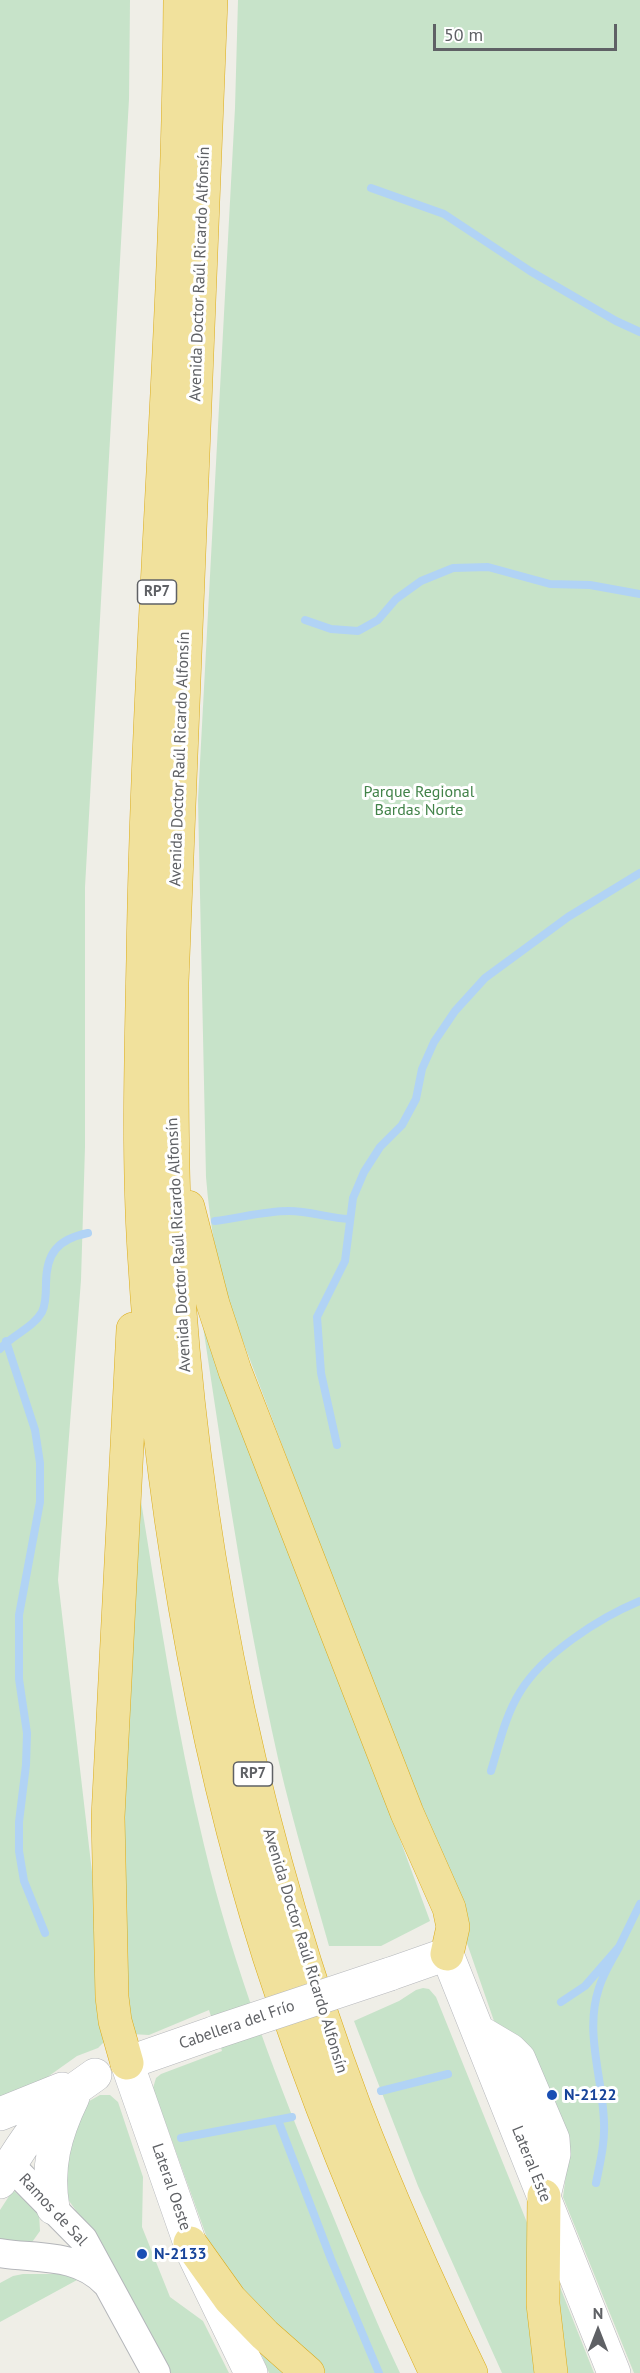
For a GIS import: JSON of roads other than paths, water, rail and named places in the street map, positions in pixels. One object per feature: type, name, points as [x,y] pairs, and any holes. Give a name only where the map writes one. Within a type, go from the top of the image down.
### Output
[{"type":"highway","name":"Avenida Doctor Raúl Ricardo Alfonsín","points":[[180,0],[175,190],[145,847],[141,1183],[151,1342],[170,1503],[192,1636],[230,1816],[268,1951],[310,2073],[363,2209],[436,2373]]},
{"type":"highway","name":"Avenida Doctor Raúl Ricardo Alfonsín","points":[[211,0],[176,844],[171,1143],[179,1300],[197,1468],[225,1637],[261,1807],[292,1922],[354,2106],[416,2256],[471,2373]]},
{"type":"highway","points":[[171,1143],[213,1304],[235,1371],[407,1813],[449,1908],[453,1927],[447,1954]]},
{"type":"highway","points":[[127,2063],[115,2021],[112,1997],[108,1840],[141,1183]]},
{"type":"highway","points":[[544,2196],[543,2304],[551,2373]]},
{"type":"highway","points":[[190,2243],[230,2299],[265,2335],[308,2373]]},
{"type":"main road","name":"Cabellera del Frío","points":[[0,2114],[127,2063],[447,1954]]},
{"type":"main road","points":[[447,1954],[478,2031],[510,2050],[519,2059],[553,2139],[554,2154],[544,2196]]},
{"type":"main road","name":"Lateral Oeste","points":[[127,2063],[190,2243],[210,2292],[251,2373]]},
{"type":"main road","name":"Cabellera del Frío","points":[[3,2167],[37,2123],[87,2080]]},
{"type":"main road","points":[[53,2208],[50,2174],[52,2152],[62,2120],[87,2080]]},
{"type":"main road","name":"Lateral Este","points":[[544,2196],[614,2373]]},
{"type":"street","name":"Ramos de Sal","points":[[3,2167],[53,2208],[83,2239],[156,2373]]},
{"type":"street","points":[[0,2273],[42,2248],[50,2236],[54,2222],[53,2208]]},
{"type":"street","name":"Ramos de Sal","points":[[0,2253],[80,2264],[97,2274],[111,2290]]},
{"type":"waterway","points":[[371,188],[444,214],[530,271],[616,321],[640,332]]},
{"type":"waterway","points":[[305,620],[331,629],[358,631],[378,620],[396,599],[421,581],[453,568],[488,567],[550,584],[590,585],[640,594]]},
{"type":"waterway","points":[[337,1445],[321,1373],[317,1317],[345,1261],[353,1198],[364,1172],[380,1147],[402,1125],[416,1099],[422,1069],[434,1042],[455,1011],[485,978],[568,917],[640,873]]},
{"type":"waterway","points":[[215,1221],[280,1211],[349,1219]]},
{"type":"waterway","points":[[0,1349],[33,1323],[42,1312],[48,1264],[56,1249],[69,1239],[88,1233]]},
{"type":"waterway","points":[[6,1341],[35,1430],[40,1463],[40,1502],[19,1615],[19,1679],[27,1733],[26,1765],[19,1822],[19,1851],[24,1881],[45,1933]]},
{"type":"waterway","points":[[491,1771],[510,1711],[530,1678],[557,1651],[590,1627],[640,1601]]},
{"type":"waterway","points":[[561,2002],[585,1986],[619,1947],[640,1904]]},
{"type":"waterway","points":[[596,2183],[604,2130],[593,2021],[599,1988],[619,1947]]},
{"type":"waterway","points":[[381,2091],[448,2074]]},
{"type":"waterway","points":[[181,2138],[292,2117]]},
{"type":"waterway","points":[[278,2120],[331,2259],[379,2373]]},
{"type":"place","name":"N-2122","points":[[552,2095]]},
{"type":"place","name":"N-2133","points":[[142,2254]]},
{"type":"park label","name":"Parque Regional Bardas Norte","points":[[419,801]]}]
